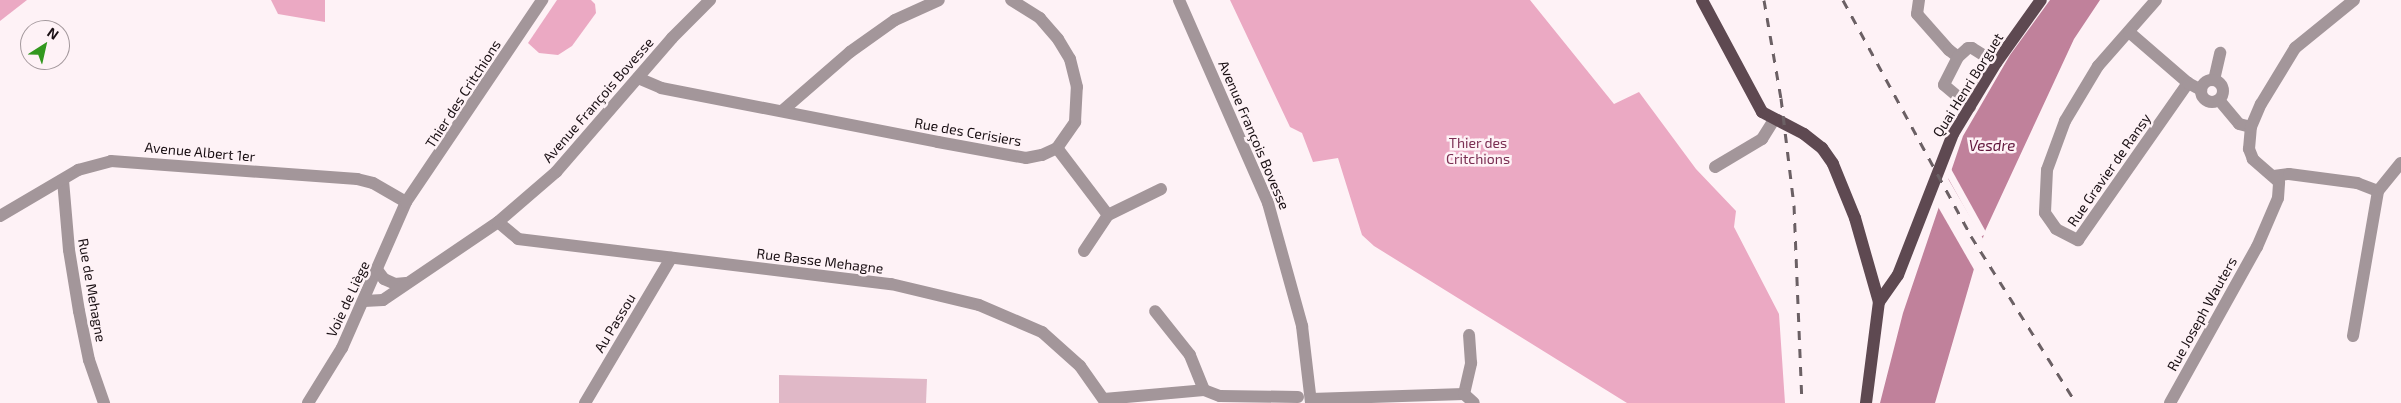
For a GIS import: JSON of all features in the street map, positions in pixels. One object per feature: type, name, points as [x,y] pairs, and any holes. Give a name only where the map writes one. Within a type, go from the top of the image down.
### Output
[{"type":"main road","points":[[1702,0],[1762,112],[1774,120],[1804,134],[1822,148],[1833,164],[1872,275],[1878,302]]},
{"type":"main road","name":"Quai Henri Borguet","points":[[1866,403],[1878,302],[1898,275],[1947,146],[1996,63],[2041,0]]},
{"type":"main road","points":[[1872,275],[1885,279],[1898,275]]},
{"type":"street","name":"Thier des Critchions","points":[[406,202],[542,0]]},
{"type":"street","name":"Avenue François Bovesse","points":[[364,301],[384,300],[406,283],[498,222],[556,172],[638,78],[710,0]]},
{"type":"street","points":[[782,111],[850,52],[896,20],[939,0]]},
{"type":"street","points":[[1011,0],[1040,18],[1058,39],[1070,59],[1078,105],[1075,122],[1057,148],[1108,215]]},
{"type":"street","name":"Avenue François Bovesse","points":[[1180,0],[1268,203],[1302,326],[1311,401]]},
{"type":"street","points":[[1919,0],[1917,14],[1923,24],[1958,57]]},
{"type":"street","name":"Rue Gravier de Ransy","points":[[2156,0],[2098,66],[2066,122],[2047,170],[2045,213],[2056,228],[2078,240],[2188,83]]},
{"type":"street","points":[[2354,0],[2295,48],[2266,94],[2251,127],[2249,149],[2253,159],[2274,176],[2289,174],[2357,183],[2378,191]]},
{"type":"street","points":[[2129,32],[2188,83],[2201,90],[2208,102],[2219,100]]},
{"type":"street","points":[[1970,107],[1944,86],[1958,57],[1968,48],[1972,48],[1996,63]]},
{"type":"street","points":[[2214,80],[2220,53]]},
{"type":"street","name":"Rue des Cerisiers","points":[[638,78],[661,88],[1026,158],[1057,148]]},
{"type":"street","points":[[2214,80],[2222,87],[2219,100]]},
{"type":"street","points":[[2201,90],[2204,83],[2214,80]]},
{"type":"street","points":[[2219,100],[2239,124],[2251,127]]},
{"type":"street","points":[[1715,167],[1762,138],[1774,120]]},
{"type":"street","name":"Avenue Albert 1er","points":[[0,216],[92,164],[110,161],[357,179],[373,183],[406,202]]},
{"type":"street","points":[[2353,336],[2378,191],[2401,163]]},
{"type":"street","name":"Rue Joseph Wauters","points":[[2170,403],[2260,240],[2280,190],[2274,176]]},
{"type":"street","name":"Rue de Mehagne","points":[[63,180],[69,250],[79,311],[89,360],[104,403]]},
{"type":"street","points":[[1084,251],[1108,215],[1161,189]]},
{"type":"street","name":"Voie de Liège","points":[[308,403],[342,348],[378,271],[406,202]]},
{"type":"street","name":"Rue Basse Mehagne","points":[[498,222],[518,239],[891,284],[980,304],[1042,332],[1080,366],[1105,401]]},
{"type":"street","name":"Au Passou","points":[[585,403],[671,258]]},
{"type":"street","points":[[378,271],[384,279],[395,284],[406,283]]},
{"type":"street","points":[[1155,311],[1190,355],[1204,390]]},
{"type":"street","points":[[1464,394],[1471,363],[1469,335]]},
{"type":"street","points":[[1105,401],[1204,390],[1220,396],[1298,397]]},
{"type":"street","points":[[1311,401],[1464,394],[1474,403]]},
{"type":"shaded area","points":[[779,375],[927,379],[926,403],[779,403]]},
{"type":"green space","points":[[0,0],[27,0],[0,21]]},
{"type":"green space","points":[[271,0],[325,0],[325,22],[278,14]]},
{"type":"green space","points":[[557,0],[591,0],[595,4],[596,13],[572,46],[558,55],[539,53],[528,43]]},
{"type":"green space","name":"Thier des Critchions","points":[[1230,0],[1530,0],[1614,104],[1639,92],[1696,169],[1736,211],[1734,227],[1779,314],[1785,403],[1627,403],[1374,246],[1362,235],[1338,158],[1313,162],[1302,133],[1290,127]]},
{"type":"water","name":"Vesdre","points":[[2050,0],[2100,0],[2074,39],[1985,231],[1935,403],[1880,403],[1903,313],[1963,136],[2010,55]]},
{"type":"pier","points":[[1950,167],[1987,233],[1981,237],[1944,170]]},
{"type":"pier","points":[[1947,177],[1985,242],[1976,273],[1937,205]]},
{"type":"railway","points":[[1764,0],[1781,98],[1794,205],[1802,403]]},
{"type":"railway","points":[[1843,0],[1971,236],[2076,403]]}]
